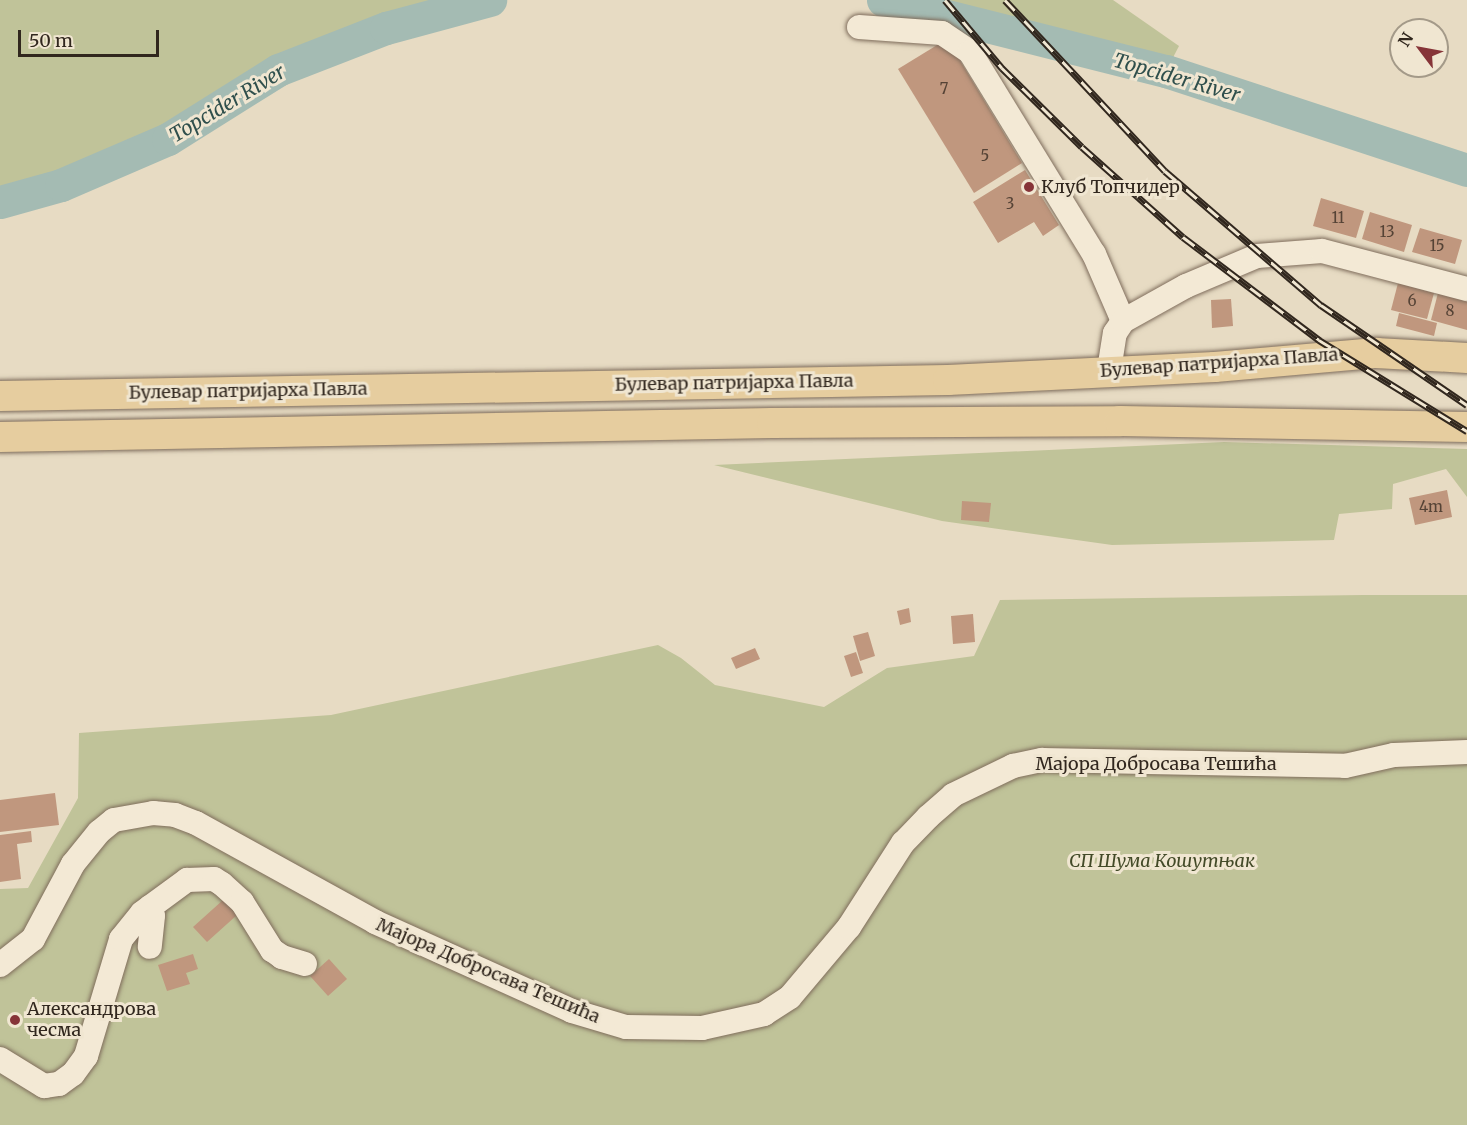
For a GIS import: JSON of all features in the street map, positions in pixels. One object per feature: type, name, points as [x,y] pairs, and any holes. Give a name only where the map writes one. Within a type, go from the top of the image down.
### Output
[{"type":"main road","name":"Булевар патријарха Павла","points":[[0,396],[948,380],[1109,370],[1215,367],[1376,353],[1467,358]]},
{"type":"main road","points":[[0,437],[772,423],[1120,420],[1467,427]]},
{"type":"street","points":[[859,27],[942,33],[970,52],[1094,254],[1123,321]]},
{"type":"street","points":[[1109,370],[1115,333],[1123,321],[1239,262],[1282,251],[1322,251],[1467,289]]},
{"type":"street","name":"Мајора Добросава Тешића","points":[[0,965],[33,939],[73,864],[99,832],[114,820],[153,813],[196,823],[375,922],[572,1011],[626,1027],[702,1029],[764,1014],[790,997],[849,927],[903,843],[928,817],[953,795],[1013,766],[1042,760],[1345,766],[1394,755],[1467,752]]},
{"type":"street","points":[[0,1059],[44,1086],[59,1084],[74,1074],[89,1047],[117,947],[131,924],[187,880],[214,879],[237,897],[272,950],[282,957],[304,964]]},
{"type":"street","points":[[150,907],[153,916],[150,947]]},
{"type":"green space","points":[[0,0],[490,0],[386,28],[278,70],[168,139],[61,185],[0,202]]},
{"type":"green space","points":[[883,0],[1113,0],[1179,46],[1166,71]]},
{"type":"green space","points":[[1224,442],[1467,449],[1467,497],[1446,469],[1393,484],[1392,509],[1339,514],[1334,540],[1112,545],[942,521],[714,465]]},
{"type":"green space","name":"СП Шума Кошутњак","points":[[1467,595],[1467,1125],[0,1125],[0,889],[28,888],[78,798],[79,733],[331,715],[658,645],[681,658],[715,685],[824,707],[887,668],[974,656],[1000,600]]},
{"type":"building","points":[[947,39],[1022,163],[974,193],[898,69]]},
{"type":"building","points":[[1025,170],[1059,225],[1043,236],[1034,222],[998,243],[973,202]]},
{"type":"building","points":[[1321,198],[1364,211],[1356,238],[1313,226]]},
{"type":"building","points":[[1370,212],[1412,225],[1404,252],[1362,239]]},
{"type":"building","points":[[1420,228],[1462,240],[1455,264],[1412,252]]},
{"type":"building","points":[[1398,283],[1434,293],[1427,319],[1391,310]]},
{"type":"building","points":[[1438,293],[1467,301],[1467,330],[1431,320]]},
{"type":"building","points":[[1231,299],[1233,326],[1212,328],[1211,300]]},
{"type":"building","points":[[1399,313],[1437,323],[1434,336],[1396,326]]},
{"type":"building","points":[[1447,490],[1452,517],[1415,525],[1409,498]]},
{"type":"building","points":[[962,501],[991,503],[989,522],[961,520]]},
{"type":"building","points":[[909,608],[911,622],[900,625],[897,611]]},
{"type":"building","points":[[973,614],[975,642],[953,644],[951,616]]},
{"type":"building","points":[[868,632],[875,656],[860,661],[853,636]]},
{"type":"building","points":[[755,648],[760,659],[736,669],[731,658]]},
{"type":"building","points":[[856,652],[863,673],[851,677],[844,656]]},
{"type":"building","points":[[55,793],[59,825],[0,832],[0,800]]},
{"type":"building","points":[[31,831],[32,842],[17,844],[21,879],[0,882],[0,835]]},
{"type":"building","points":[[223,900],[237,915],[207,942],[193,927]]},
{"type":"building","points":[[193,954],[198,969],[186,973],[190,984],[167,991],[158,965]]},
{"type":"building","points":[[329,959],[347,979],[328,996],[310,976]]},
{"type":"waterway","name":"Topcider River","points":[[0,202],[61,185],[168,139],[278,70],[386,28],[490,0]]},
{"type":"waterway","name":"Topcider River","points":[[883,0],[1166,71],[1467,170]]},
{"type":"railway","points":[[945,0],[1002,68],[1082,147],[1183,237],[1319,340],[1467,431]]},
{"type":"railway","points":[[1005,0],[1165,171],[1321,305],[1467,405]]},
{"type":"place","name":"Клуб Топчидер","points":[[1029,187]]},
{"type":"place","name":"Александрова чесма","points":[[15,1020]]}]
